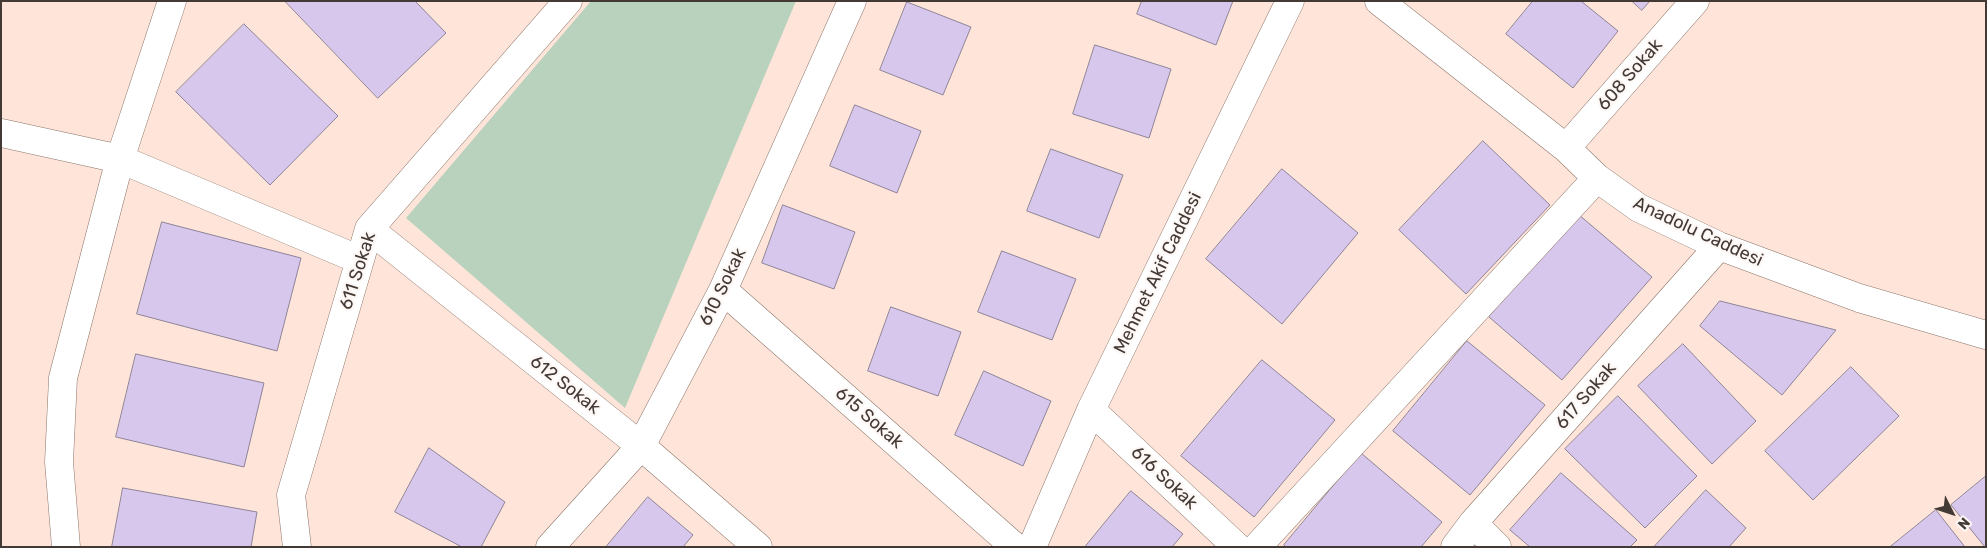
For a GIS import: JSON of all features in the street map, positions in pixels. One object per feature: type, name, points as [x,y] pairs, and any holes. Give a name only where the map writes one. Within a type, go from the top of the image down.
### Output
[{"type":"street","points":[[66,547],[60,462],[63,378],[120,160],[172,1]]},
{"type":"street","name":"611 Sokak","points":[[297,547],[291,495],[369,229],[568,1]]},
{"type":"street","name":"610 Sokak","points":[[550,547],[641,446],[723,290],[852,1]]},
{"type":"street","name":"Mehmet Akif Caddesi","points":[[1032,547],[1091,410],[1290,1]]},
{"type":"street","name":"Anadolu Caddesi","points":[[1379,1],[1566,148],[1597,178],[1639,208],[1719,246],[1859,298],[1986,334]]},
{"type":"street","name":"608 Sokak","points":[[1566,148],[1695,1]]},
{"type":"street","points":[[1,133],[120,160],[360,260]]},
{"type":"street","points":[[1257,547],[1597,178]]},
{"type":"street","name":"612 Sokak","points":[[369,229],[641,446],[758,547]]},
{"type":"street","name":"617 Sokak","points":[[1455,547],[1473,523],[1719,246]]},
{"type":"street","name":"615 Sokak","points":[[723,290],[1015,547]]},
{"type":"street","name":"616 Sokak","points":[[1091,410],[1237,547]]},
{"type":"street","points":[[1473,523],[1497,547]]},
{"type":"green space","points":[[591,1],[796,1],[625,408],[406,218]]},
{"type":"building","points":[[285,1],[415,1],[446,33],[378,98]]},
{"type":"building","points":[[1142,1],[1233,1],[1216,45],[1137,14]]},
{"type":"building","points":[[1533,1],[1581,1],[1618,31],[1573,88],[1506,34]]},
{"type":"building","points":[[1632,1],[1650,1],[1642,10]]},
{"type":"building","points":[[907,2],[971,27],[943,95],[880,70]]},
{"type":"building","points":[[244,24],[338,116],[270,185],[176,92]]},
{"type":"building","points":[[1095,45],[1171,69],[1149,138],[1073,114]]},
{"type":"building","points":[[855,105],[921,131],[897,193],[830,166]]},
{"type":"building","points":[[1483,141],[1550,205],[1466,294],[1399,230]]},
{"type":"building","points":[[1051,149],[1123,175],[1099,238],[1027,211]]},
{"type":"building","points":[[1282,169],[1358,233],[1282,324],[1206,259]]},
{"type":"building","points":[[783,205],[855,232],[834,289],[762,263]]},
{"type":"building","points":[[1578,214],[1652,277],[1562,380],[1489,317]]},
{"type":"building","points":[[162,222],[301,258],[277,351],[137,314]]},
{"type":"building","points":[[1002,251],[1076,279],[1052,340],[978,312]]},
{"type":"building","points":[[1720,301],[1836,330],[1782,395],[1700,326]]},
{"type":"building","points":[[891,307],[961,332],[938,396],[868,371]]},
{"type":"building","points":[[1467,341],[1545,405],[1470,495],[1393,431]]},
{"type":"building","points":[[1683,344],[1756,421],[1712,464],[1638,386]]},
{"type":"building","points":[[136,354],[264,383],[244,467],[116,437]]},
{"type":"building","points":[[1262,360],[1335,420],[1254,517],[1181,456]]},
{"type":"building","points":[[1851,367],[1899,416],[1813,500],[1765,451]]},
{"type":"building","points":[[984,371],[1051,401],[1023,466],[955,435]]},
{"type":"building","points":[[1618,396],[1697,476],[1645,528],[1565,449]]},
{"type":"building","points":[[429,448],[505,502],[481,547],[462,547],[395,512]]},
{"type":"building","points":[[1361,453],[1442,522],[1421,547],[1286,547],[1284,545]]},
{"type":"building","points":[[1561,473],[1637,540],[1630,547],[1530,547],[1510,530]]},
{"type":"building","points":[[1986,476],[1986,547],[1985,547],[1951,505]]},
{"type":"building","points":[[123,488],[257,512],[251,547],[112,547]]},
{"type":"building","points":[[1706,490],[1746,528],[1729,547],[1654,547]]},
{"type":"building","points":[[1131,491],[1183,534],[1172,547],[1085,547]]},
{"type":"building","points":[[648,497],[693,535],[683,547],[606,547]]},
{"type":"building","points":[[1936,510],[1965,547],[1890,547]]}]
